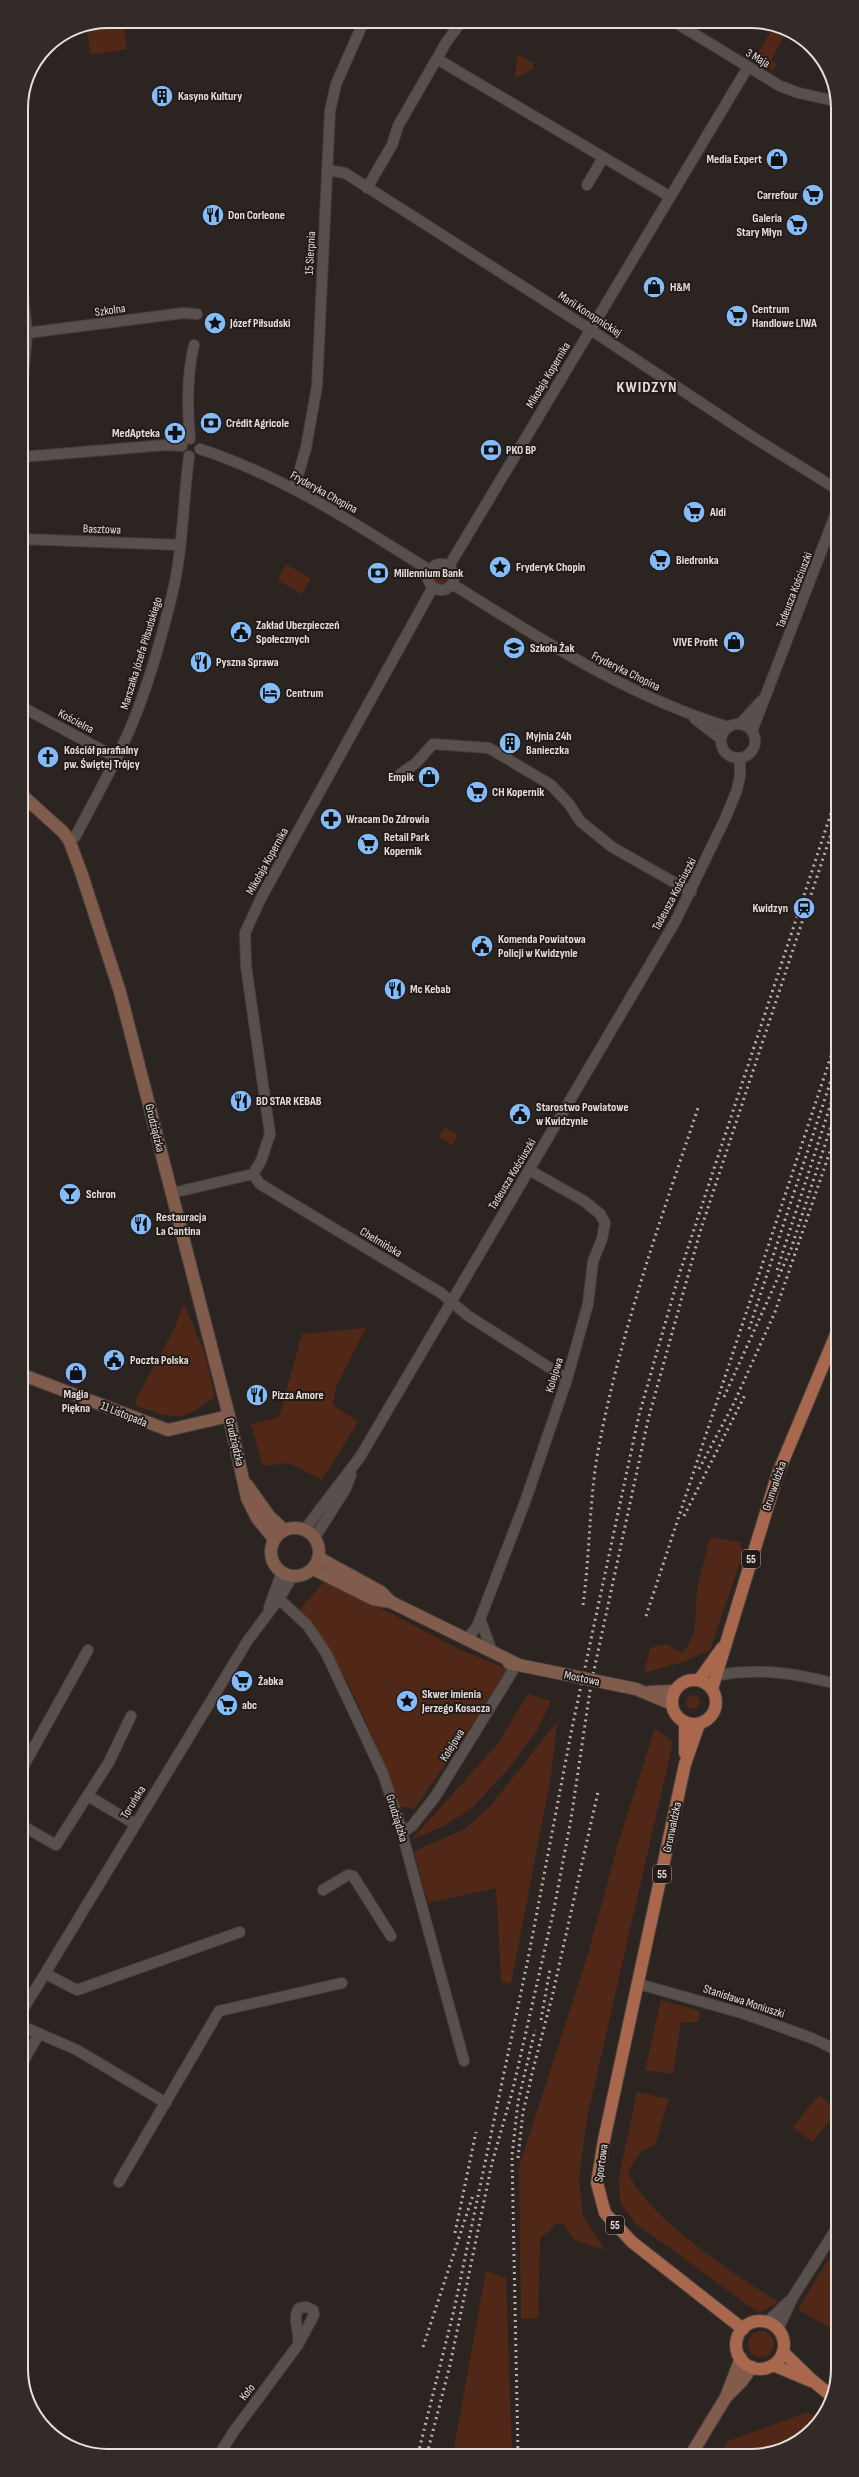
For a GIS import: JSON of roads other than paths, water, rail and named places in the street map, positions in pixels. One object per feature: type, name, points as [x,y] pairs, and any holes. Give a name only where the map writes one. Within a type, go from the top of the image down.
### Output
[{"type":"main road","name":"Grunwaldzka","points":[[712,1689],[718,1675],[724,1645],[778,1473],[831,1357]]},
{"type":"main road","name":"Grunwaldzka","points":[[699,1680],[724,1645]]},
{"type":"main road","points":[[699,1724],[685,1722],[674,1712],[672,1704],[674,1692],[684,1682],[699,1680],[712,1689]]},
{"type":"main road","name":"55","points":[[699,1724],[707,1720],[716,1706],[712,1689]]},
{"type":"main road","name":"Grunwaldzka","points":[[685,1722],[685,1764]]},
{"type":"main road","name":"Grunwaldzka","points":[[639,1984],[685,1764],[699,1724]]},
{"type":"main road","name":"Sportowa","points":[[639,1984],[600,2163],[597,2183],[599,2197],[605,2213],[632,2242],[743,2329]]},
{"type":"main road","points":[[754,2322],[767,2322],[778,2330],[784,2344],[783,2352],[773,2365],[766,2368],[752,2367],[740,2358],[737,2343],[743,2329],[754,2322]]},
{"type":"main road","points":[[783,2352],[812,2381],[828,2392]]},
{"type":"main road","points":[[773,2365],[812,2381]]},
{"type":"street","name":"15 Sierpnia","points":[[294,489],[306,448],[317,386],[326,170],[330,111],[334,91],[361,28]]},
{"type":"street","points":[[367,188],[392,145],[398,126],[437,59],[457,28]]},
{"type":"street","name":"3 Maja","points":[[684,28],[780,86],[799,93],[830,100]]},
{"type":"street","points":[[437,59],[669,196]]},
{"type":"street","name":"Mikołaja Kopernika","points":[[449,566],[591,330],[669,196],[748,67]]},
{"type":"street","points":[[587,185],[603,158]]},
{"type":"street","name":"Marii Konopnickiej","points":[[326,170],[345,173],[591,330],[752,436],[831,485]]},
{"type":"street","name":"Szkolna","points":[[28,339],[183,313],[197,314]]},
{"type":"street","points":[[190,439],[187,414],[190,360],[194,345]]},
{"type":"street","points":[[190,439],[197,442],[200,449],[197,454],[189,456],[184,454],[182,446],[186,440],[190,439]]},
{"type":"street","points":[[28,456],[166,445],[182,446]]},
{"type":"street","name":"Fryderyka Chopina","points":[[200,449],[226,458],[294,489],[338,514],[429,570]]},
{"type":"street","name":"Marszałka Józefa Piłsudskiego","points":[[69,840],[75,837],[117,758],[131,727],[156,652],[172,594],[180,545],[189,456]]},
{"type":"street","name":"Tadeusza Kościuszki","points":[[752,731],[831,526]]},
{"type":"street","name":"Basztowa","points":[[28,539],[180,545]]},
{"type":"street","points":[[438,564],[449,566],[454,574],[452,584],[443,590],[433,587],[428,580],[429,570],[438,564]]},
{"type":"street","name":"Fryderyka Chopina","points":[[452,584],[588,668],[688,714],[728,726]]},
{"type":"street","name":"Mikołaja Kopernika","points":[[253,1174],[261,1161],[270,1134],[246,966],[245,933],[261,898],[433,587]]},
{"type":"street","name":"Tadeusza Kościuszki","points":[[741,724],[765,697]]},
{"type":"street","name":"Kościelna","points":[[28,710],[117,758]]},
{"type":"street","name":"Fryderyka Chopina","points":[[688,714],[721,739]]},
{"type":"street","points":[[741,724],[752,731],[755,744],[747,756],[740,758],[726,753],[721,739],[728,726],[741,724]]},
{"type":"street","points":[[400,774],[416,763],[432,744],[489,748],[551,785],[569,804],[580,821],[612,847],[691,892]]},
{"type":"street","name":"Tadeusza Kościuszki","points":[[305,1529],[353,1469],[691,892],[737,790],[740,776],[740,758]]},
{"type":"street","name":"Grudziądzka","points":[[28,800],[63,832],[69,840],[120,992],[229,1416],[251,1509],[274,1539]]},
{"type":"street","name":"Kolejowa","points":[[466,1640],[477,1627],[525,1502],[567,1379],[588,1304],[593,1261],[602,1238],[605,1223],[600,1214],[584,1201],[529,1170]]},
{"type":"street","points":[[172,1193],[253,1174]]},
{"type":"street","name":"Chełmińska","points":[[253,1174],[260,1184],[440,1293],[467,1315],[567,1379]]},
{"type":"street","name":"11 Listopada","points":[[28,1377],[168,1430],[229,1416]]},
{"type":"street","name":"Tadeusza Kościuszki","points":[[316,1537],[345,1490],[353,1469]]},
{"type":"street","name":"Grudziądzka","points":[[245,1483],[270,1517],[284,1530]]},
{"type":"street","points":[[291,1528],[305,1529],[316,1537],[319,1544],[316,1563],[300,1576],[287,1574],[276,1567],[271,1554],[274,1539],[284,1530],[291,1528]]},
{"type":"street","name":"Mostowa","points":[[316,1563],[381,1592],[391,1602],[517,1664]]},
{"type":"street","name":"Toruńska","points":[[268,1611],[279,1599],[287,1574]]},
{"type":"street","name":"Toruńska","points":[[28,2002],[46,1974],[134,1824],[248,1640],[268,1611],[287,1574]]},
{"type":"street","name":"Grudziądzka","points":[[279,1599],[308,1625],[326,1653],[382,1774],[402,1833],[464,2061]]},
{"type":"street","points":[[480,1619],[492,1651]]},
{"type":"street","name":"Mostowa","points":[[466,1640],[472,1649],[490,1657],[517,1664],[641,1690],[674,1692]]},
{"type":"street","points":[[28,1758],[88,1650]]},
{"type":"street","name":"Kolejowa","points":[[402,1833],[412,1826],[435,1797],[517,1664]]},
{"type":"street","points":[[718,1675],[759,1670],[804,1676],[831,1683]]},
{"type":"street","name":"Mostowa","points":[[641,1690],[672,1704]]},
{"type":"street","points":[[28,1829],[56,1846],[109,1762],[132,1716]]},
{"type":"street","points":[[88,1796],[134,1824]]},
{"type":"street","points":[[323,1890],[348,1875],[353,1876],[391,1936]]},
{"type":"street","points":[[46,1974],[77,1990],[240,1932]]},
{"type":"street","points":[[119,2182],[220,2011],[342,1983]]},
{"type":"street","name":"Stanisława Moniuszki","points":[[639,1984],[745,2014],[831,2047]]},
{"type":"street","points":[[28,2029],[77,2050],[166,2103]]},
{"type":"street","points":[[28,2053],[39,2034]]},
{"type":"street","points":[[778,2330],[793,2297],[831,2237]]},
{"type":"street","points":[[767,2322],[793,2297]]},
{"type":"street","name":"Koło","points":[[223,2449],[234,2431],[298,2345]]},
{"type":"street","points":[[694,2449],[726,2397],[740,2358]]},
{"type":"street","points":[[726,2397],[742,2381],[752,2367]]},
{"type":"railway","points":[[419,2449],[454,2310],[528,1959],[572,1728],[639,1415],[679,1275],[831,813]]},
{"type":"railway","points":[[428,2449],[450,2365],[492,2163],[513,2089],[554,1909],[571,1819],[591,1684],[648,1420],[700,1232],[831,834]]},
{"type":"railway","points":[[646,1616],[831,1056]]},
{"type":"railway","points":[[749,1329],[831,1080]]},
{"type":"railway","points":[[777,1270],[831,1103]]},
{"type":"railway","points":[[583,1605],[595,1470],[607,1407],[642,1276],[699,1105]]},
{"type":"railway","points":[[724,1397],[791,1249],[831,1126]]},
{"type":"railway","points":[[699,1469],[734,1403],[775,1312],[831,1149]]},
{"type":"railway","points":[[684,1516],[745,1395]]},
{"type":"railway","points":[[530,2081],[552,1997],[598,1792]]},
{"type":"railway","points":[[541,2020],[550,1969]]},
{"type":"railway","points":[[518,2449],[512,2156],[518,2102],[535,2030]]},
{"type":"railway","points":[[518,2158],[523,2112],[532,2075]]},
{"type":"railway","points":[[455,2233],[476,2132]]},
{"type":"railway","points":[[423,2347],[473,2195]]},
{"type":"place","name":"Kasyno Kultury","points":[[162,96]]},
{"type":"place","name":"Media Expert","points":[[777,159]]},
{"type":"place","name":"Carrefour","points":[[813,195]]},
{"type":"place","name":"Don Corleone","points":[[213,215]]},
{"type":"place","name":"Galeria Stary Młyn","points":[[797,225]]},
{"type":"place","name":"H&M","points":[[654,287]]},
{"type":"place","name":"Centrum Handlowe LIWA","points":[[737,316]]},
{"type":"place","name":"Józef Piłsudski","points":[[215,323]]},
{"type":"place","name":"Crédit Agricole","points":[[211,423]]},
{"type":"place","name":"MedApteka","points":[[175,433]]},
{"type":"place","name":"PKO BP","points":[[491,450]]},
{"type":"place","name":"Aldi","points":[[694,512]]},
{"type":"place","name":"Biedronka","points":[[660,560]]},
{"type":"place","name":"Fryderyk Chopin","points":[[500,567]]},
{"type":"place","name":"Millennium Bank","points":[[378,573]]},
{"type":"place","name":"Zakład Ubezpieczeń Społecznych","points":[[241,632]]},
{"type":"place","name":"VIVE Profit","points":[[734,642]]},
{"type":"place","name":"Szkoła Żak","points":[[514,648]]},
{"type":"place","name":"Pyszna Sprawa","points":[[201,662]]},
{"type":"place","name":"Centrum","points":[[270,693]]},
{"type":"place","name":"Myjnia 24h Banieczka","points":[[510,743]]},
{"type":"place","name":"Kościół parafialny pw. Świętej Trójcy","points":[[48,757]]},
{"type":"place","name":"Empik","points":[[429,777]]},
{"type":"place","name":"CH Kopernik","points":[[477,792]]},
{"type":"place","name":"Wracam Do Zdrowia","points":[[331,819]]},
{"type":"place","name":"Retail Park Kopernik","points":[[368,844]]},
{"type":"place","name":"Kwidzyn","points":[[804,908]]},
{"type":"place","name":"Komenda Powiatowa Policji w Kwidzynie","points":[[482,946]]},
{"type":"place","name":"Mc Kebab","points":[[395,989]]},
{"type":"place","name":"BD STAR KEBAB","points":[[241,1101]]},
{"type":"place","name":"Starostwo Powiatowe w Kwidzynie","points":[[520,1114]]},
{"type":"place","name":"Schron","points":[[70,1194]]},
{"type":"place","name":"Restauracja La Cantina","points":[[141,1224]]},
{"type":"place","name":"Poczta Polska","points":[[114,1360]]},
{"type":"place","name":"Magia Piękna","points":[[76,1373]]},
{"type":"place","name":"Pizza Amore","points":[[257,1395]]},
{"type":"place","name":"Żabka","points":[[242,1681]]},
{"type":"place","name":"Skwer imienia Jerzego Kosacza","points":[[407,1701]]},
{"type":"place","name":"abc","points":[[227,1705]]},
{"type":"district","name":"KWIDZYN","points":[[647,386]]}]
